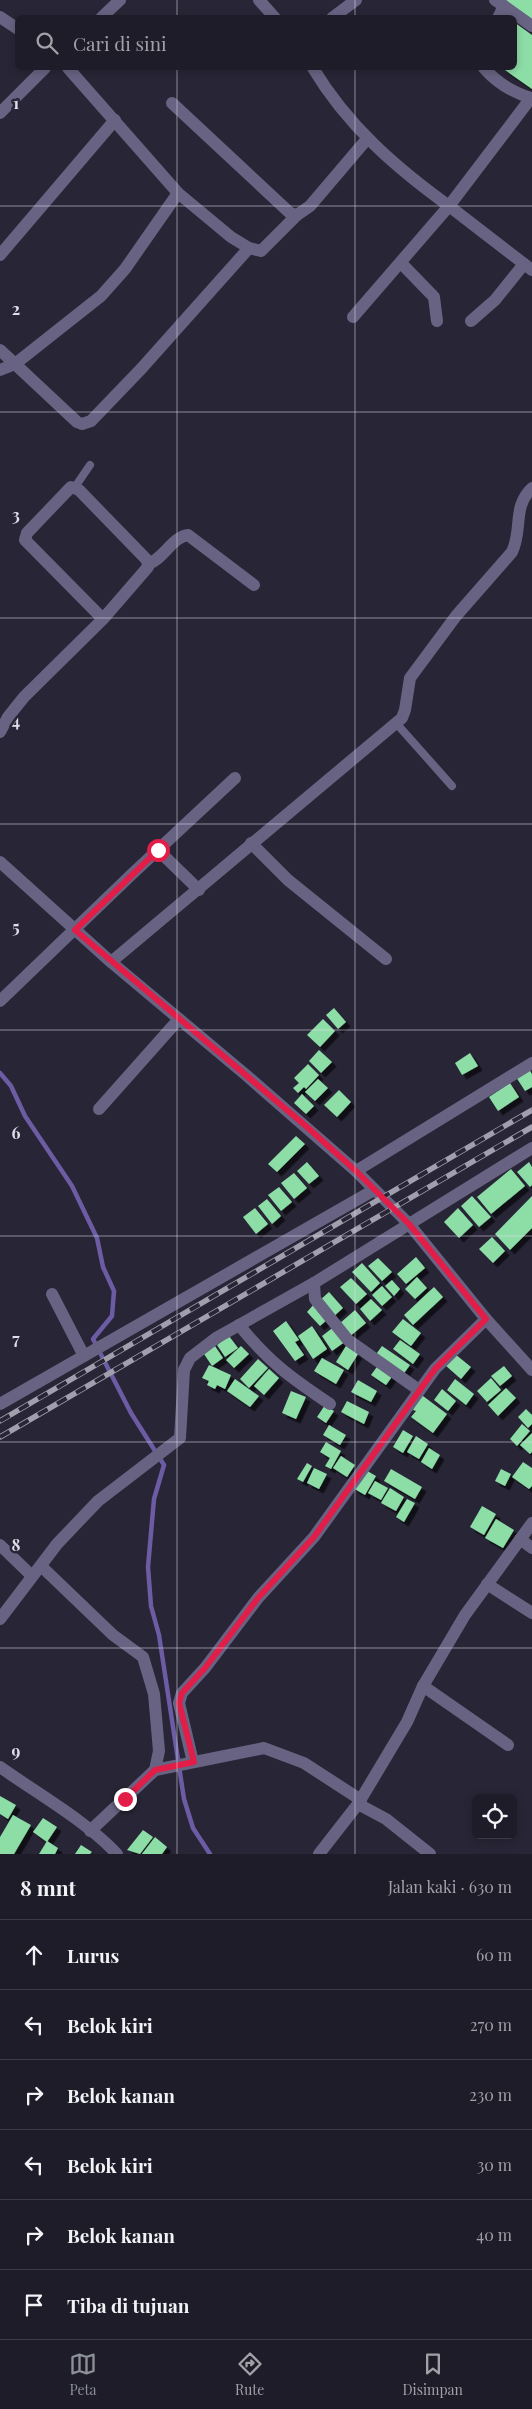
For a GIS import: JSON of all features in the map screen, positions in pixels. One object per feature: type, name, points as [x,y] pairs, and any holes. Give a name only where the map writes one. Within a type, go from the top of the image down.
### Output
[{"type":"street","points":[[104,15],[120,0]]},
{"type":"street","points":[[259,0],[272,15]]},
{"type":"street","points":[[336,15],[356,0]]},
{"type":"street","points":[[499,8],[512,15]]},
{"type":"street","points":[[517,18],[532,26]]},
{"type":"street","points":[[2,21],[15,28]]},
{"type":"street","points":[[0,113],[43,70]]},
{"type":"street","points":[[70,70],[178,193],[231,236],[249,248],[261,252],[297,215],[310,206],[367,139]]},
{"type":"street","points":[[315,70],[367,139],[394,164],[528,267],[471,321]]},
{"type":"street","points":[[353,317],[449,206],[531,99],[502,85],[486,70]]},
{"type":"street","points":[[172,103],[290,214],[297,215]]},
{"type":"street","points":[[0,255],[115,120]]},
{"type":"street","points":[[0,370],[15,364],[101,296],[125,269],[178,193]]},
{"type":"street","points":[[0,350],[77,422],[82,424],[91,421],[141,369],[249,248]]},
{"type":"street","points":[[401,263],[434,297],[437,321]]},
{"type":"street","points":[[103,618],[25,540],[27,532],[71,487],[75,487],[147,560],[148,564]]},
{"type":"street","points":[[111,962],[402,718],[406,710],[408,684],[414,672],[456,616],[512,552],[518,540],[520,502],[532,488]]},
{"type":"street","points":[[0,732],[8,716],[24,697],[103,618],[145,572],[148,564],[158,558],[184,535],[188,535],[254,585]]},
{"type":"street","points":[[0,1001],[235,778]]},
{"type":"street","points":[[251,843],[288,880],[386,959]]},
{"type":"street","points":[[158,850],[199,890]]},
{"type":"street","points":[[0,862],[111,962],[273,1098],[356,1171],[409,1224],[486,1319],[532,1370]]},
{"type":"street","points":[[99,1109],[179,1019]]},
{"type":"street","points":[[356,1171],[532,1063]]},
{"type":"street","points":[[0,1619],[57,1544],[98,1502],[176,1443],[182,1430],[184,1370],[186,1364],[216,1338],[314,1283],[532,1148]]},
{"type":"street","points":[[0,1404],[374,1190]]},
{"type":"street","points":[[314,1283],[315,1299],[348,1340],[419,1390]]},
{"type":"street","points":[[52,1294],[87,1355]]},
{"type":"street","points":[[194,1762],[179,1703],[182,1693],[205,1668],[258,1598],[314,1537],[435,1369],[486,1319]]},
{"type":"street","points":[[239,1325],[259,1350],[277,1368],[330,1404]]},
{"type":"street","points":[[319,1854],[360,1802],[407,1722],[423,1686],[465,1615],[532,1523]]},
{"type":"street","points":[[520,1539],[532,1548]]},
{"type":"street","points":[[0,1545],[32,1576]]},
{"type":"street","points":[[41,1566],[113,1635],[142,1657],[154,1694],[160,1770]]},
{"type":"street","points":[[487,1584],[532,1613]]},
{"type":"street","points":[[423,1686],[508,1745]]},
{"type":"street","points":[[90,1831],[160,1770],[264,1748],[304,1763],[386,1819],[430,1854]]},
{"type":"street","points":[[0,1767],[64,1810],[117,1854]]},
{"type":"lane","points":[[75,487],[90,465]]},
{"type":"lane","points":[[396,723],[452,786]]},
{"type":"building","points":[[505,0],[532,0],[532,19]]},
{"type":"building","points":[[517,24],[532,35],[532,89],[505,70],[517,70]]},
{"type":"building","points":[[334,1008],[346,1022],[338,1029],[326,1015]]},
{"type":"building","points":[[323,1019],[335,1031],[320,1047],[307,1035]]},
{"type":"building","points":[[319,1050],[332,1062],[321,1073],[309,1061]]},
{"type":"building","points":[[470,1053],[478,1066],[462,1075],[455,1063]]},
{"type":"building","points":[[308,1064],[319,1075],[306,1089],[304,1087],[298,1093],[293,1088],[299,1083],[294,1078]]},
{"type":"building","points":[[529,1069],[532,1074],[532,1087],[525,1091],[516,1077]]},
{"type":"building","points":[[318,1079],[328,1088],[315,1101],[305,1092]]},
{"type":"building","points":[[510,1083],[519,1097],[498,1111],[489,1097]]},
{"type":"building","points":[[339,1090],[351,1102],[337,1117],[324,1105]]},
{"type":"building","points":[[302,1094],[314,1106],[306,1114],[294,1103]]},
{"type":"building","points":[[296,1136],[305,1144],[277,1172],[268,1164]]},
{"type":"building","points":[[307,1162],[319,1176],[309,1184],[297,1171]]},
{"type":"building","points":[[529,1162],[532,1167],[532,1185],[530,1187],[517,1172]]},
{"type":"building","points":[[511,1169],[525,1186],[491,1214],[477,1197]]},
{"type":"building","points":[[294,1173],[307,1188],[294,1199],[281,1183]]},
{"type":"building","points":[[279,1187],[292,1202],[281,1211],[268,1195]]},
{"type":"building","points":[[472,1196],[491,1217],[479,1227],[461,1206]]},
{"type":"building","points":[[532,1196],[532,1228],[510,1250],[495,1234]]},
{"type":"building","points":[[267,1199],[281,1216],[272,1224],[258,1206]]},
{"type":"building","points":[[255,1208],[268,1224],[256,1234],[243,1217]]},
{"type":"building","points":[[458,1208],[473,1225],[459,1238],[444,1222]]},
{"type":"building","points":[[492,1237],[505,1251],[493,1263],[479,1249]]},
{"type":"building","points":[[416,1257],[425,1268],[406,1284],[397,1274]]},
{"type":"building","points":[[378,1258],[392,1272],[382,1281],[368,1266]]},
{"type":"building","points":[[362,1263],[380,1283],[371,1292],[352,1272]]},
{"type":"building","points":[[417,1277],[427,1288],[415,1299],[405,1289]]},
{"type":"building","points":[[351,1278],[367,1294],[356,1304],[340,1287]]},
{"type":"building","points":[[392,1280],[400,1289],[394,1296],[385,1286]]},
{"type":"building","points":[[382,1286],[392,1297],[382,1306],[372,1295]]},
{"type":"building","points":[[434,1287],[443,1297],[413,1325],[404,1315]]},
{"type":"building","points":[[329,1292],[343,1308],[333,1317],[319,1301]]},
{"type":"building","points":[[371,1299],[382,1310],[370,1321],[360,1309]]},
{"type":"building","points":[[315,1303],[329,1318],[320,1326],[307,1312]]},
{"type":"building","points":[[355,1310],[366,1323],[349,1337],[339,1324]]},
{"type":"building","points":[[403,1319],[421,1333],[411,1346],[392,1332]]},
{"type":"building","points":[[286,1321],[299,1340],[295,1342],[304,1355],[295,1361],[273,1331]]},
{"type":"building","points":[[312,1326],[327,1349],[313,1359],[298,1336]]},
{"type":"building","points":[[335,1326],[346,1341],[332,1351],[322,1336]]},
{"type":"building","points":[[229,1336],[238,1348],[225,1357],[217,1345]]},
{"type":"building","points":[[400,1340],[420,1354],[413,1364],[393,1349]]},
{"type":"building","points":[[215,1346],[223,1358],[212,1366],[204,1354]]},
{"type":"building","points":[[241,1346],[249,1354],[234,1368],[226,1360]]},
{"type":"building","points":[[346,1346],[358,1354],[348,1370],[336,1362]]},
{"type":"building","points":[[382,1346],[410,1365],[402,1376],[374,1357]]},
{"type":"building","points":[[455,1354],[471,1367],[461,1379],[445,1365]]},
{"type":"building","points":[[322,1358],[344,1370],[336,1384],[314,1371]]},
{"type":"building","points":[[258,1359],[268,1368],[249,1388],[240,1379]]},
{"type":"building","points":[[379,1364],[394,1374],[386,1385],[371,1375]]},
{"type":"building","points":[[209,1365],[231,1375],[225,1389],[217,1385],[215,1389],[207,1385],[209,1381],[202,1378]]},
{"type":"building","points":[[504,1366],[512,1376],[500,1386],[491,1376]]},
{"type":"building","points":[[269,1369],[279,1378],[264,1395],[254,1386]]},
{"type":"building","points":[[491,1378],[501,1390],[487,1402],[477,1391]]},
{"type":"building","points":[[235,1379],[259,1396],[250,1407],[227,1391]]},
{"type":"building","points":[[455,1379],[474,1394],[466,1405],[447,1390]]},
{"type":"building","points":[[358,1380],[377,1391],[371,1402],[351,1392]]},
{"type":"building","points":[[506,1388],[516,1398],[498,1416],[488,1405]]},
{"type":"building","points":[[442,1389],[456,1401],[448,1411],[434,1400]]},
{"type":"building","points":[[291,1391],[306,1397],[296,1419],[282,1413]]},
{"type":"building","points":[[419,1393],[447,1414],[433,1433],[411,1417],[416,1411],[413,1410]]},
{"type":"building","points":[[347,1401],[369,1412],[364,1424],[341,1412]]},
{"type":"building","points":[[325,1405],[334,1411],[326,1423],[317,1417]]},
{"type":"building","points":[[526,1409],[532,1415],[532,1424],[528,1428],[518,1417]]},
{"type":"building","points":[[522,1424],[530,1431],[517,1446],[510,1439]]},
{"type":"building","points":[[329,1425],[346,1435],[340,1445],[323,1435]]},
{"type":"building","points":[[403,1430],[413,1436],[403,1453],[393,1447]]},
{"type":"building","points":[[532,1433],[532,1452],[530,1454],[520,1445]]},
{"type":"building","points":[[416,1436],[428,1444],[419,1459],[407,1452]]},
{"type":"building","points":[[326,1442],[341,1451],[331,1469],[325,1466],[330,1458],[320,1452]]},
{"type":"building","points":[[429,1448],[440,1455],[432,1469],[421,1462]]},
{"type":"building","points":[[341,1456],[355,1465],[347,1477],[333,1468]]},
{"type":"building","points":[[523,1462],[532,1468],[532,1486],[529,1489],[512,1477]]},
{"type":"building","points":[[307,1463],[312,1466],[303,1482],[297,1479]]},
{"type":"building","points":[[314,1468],[327,1474],[319,1489],[307,1483]]},
{"type":"building","points":[[364,1469],[376,1476],[365,1495],[353,1488]]},
{"type":"building","points":[[391,1469],[422,1487],[415,1499],[384,1481]]},
{"type":"building","points":[[501,1469],[511,1474],[505,1486],[495,1481]]},
{"type":"building","points":[[375,1481],[388,1488],[381,1500],[368,1493]]},
{"type":"building","points":[[390,1488],[404,1497],[396,1511],[381,1503]]},
{"type":"building","points":[[407,1499],[415,1503],[404,1522],[396,1517]]},
{"type":"building","points":[[482,1506],[496,1514],[484,1535],[470,1527]]},
{"type":"building","points":[[496,1519],[514,1530],[503,1548],[485,1538]]},
{"type":"building","points":[[0,1796],[16,1805],[8,1819],[0,1814]]},
{"type":"building","points":[[13,1815],[31,1825],[14,1854],[0,1854],[0,1837]]},
{"type":"building","points":[[43,1818],[57,1827],[47,1842],[33,1832]]},
{"type":"building","points":[[143,1830],[153,1837],[140,1854],[127,1850]]},
{"type":"building","points":[[155,1837],[167,1847],[162,1854],[142,1854]]},
{"type":"building","points":[[47,1841],[58,1848],[55,1854],[39,1854]]},
{"type":"building","points":[[81,1845],[92,1852],[90,1854],[75,1854]]},
{"type":"waterway","points":[[0,1073],[11,1086],[25,1116],[72,1186],[97,1238],[103,1267],[114,1291],[112,1316],[93,1339],[131,1413],[164,1465],[154,1499],[148,1567],[151,1606],[159,1635],[184,1799],[193,1828],[210,1854]]},
{"type":"railway","points":[[0,1421],[532,1110]]},
{"type":"railway","points":[[0,1437],[532,1127]]},
{"type":"route","points":[[125,1799],[151,1776],[155,1770],[194,1762],[179,1703],[182,1693],[205,1668],[258,1598],[314,1537],[364,1465],[435,1369],[486,1319],[409,1224],[356,1171],[75,930],[158,850]]}]
